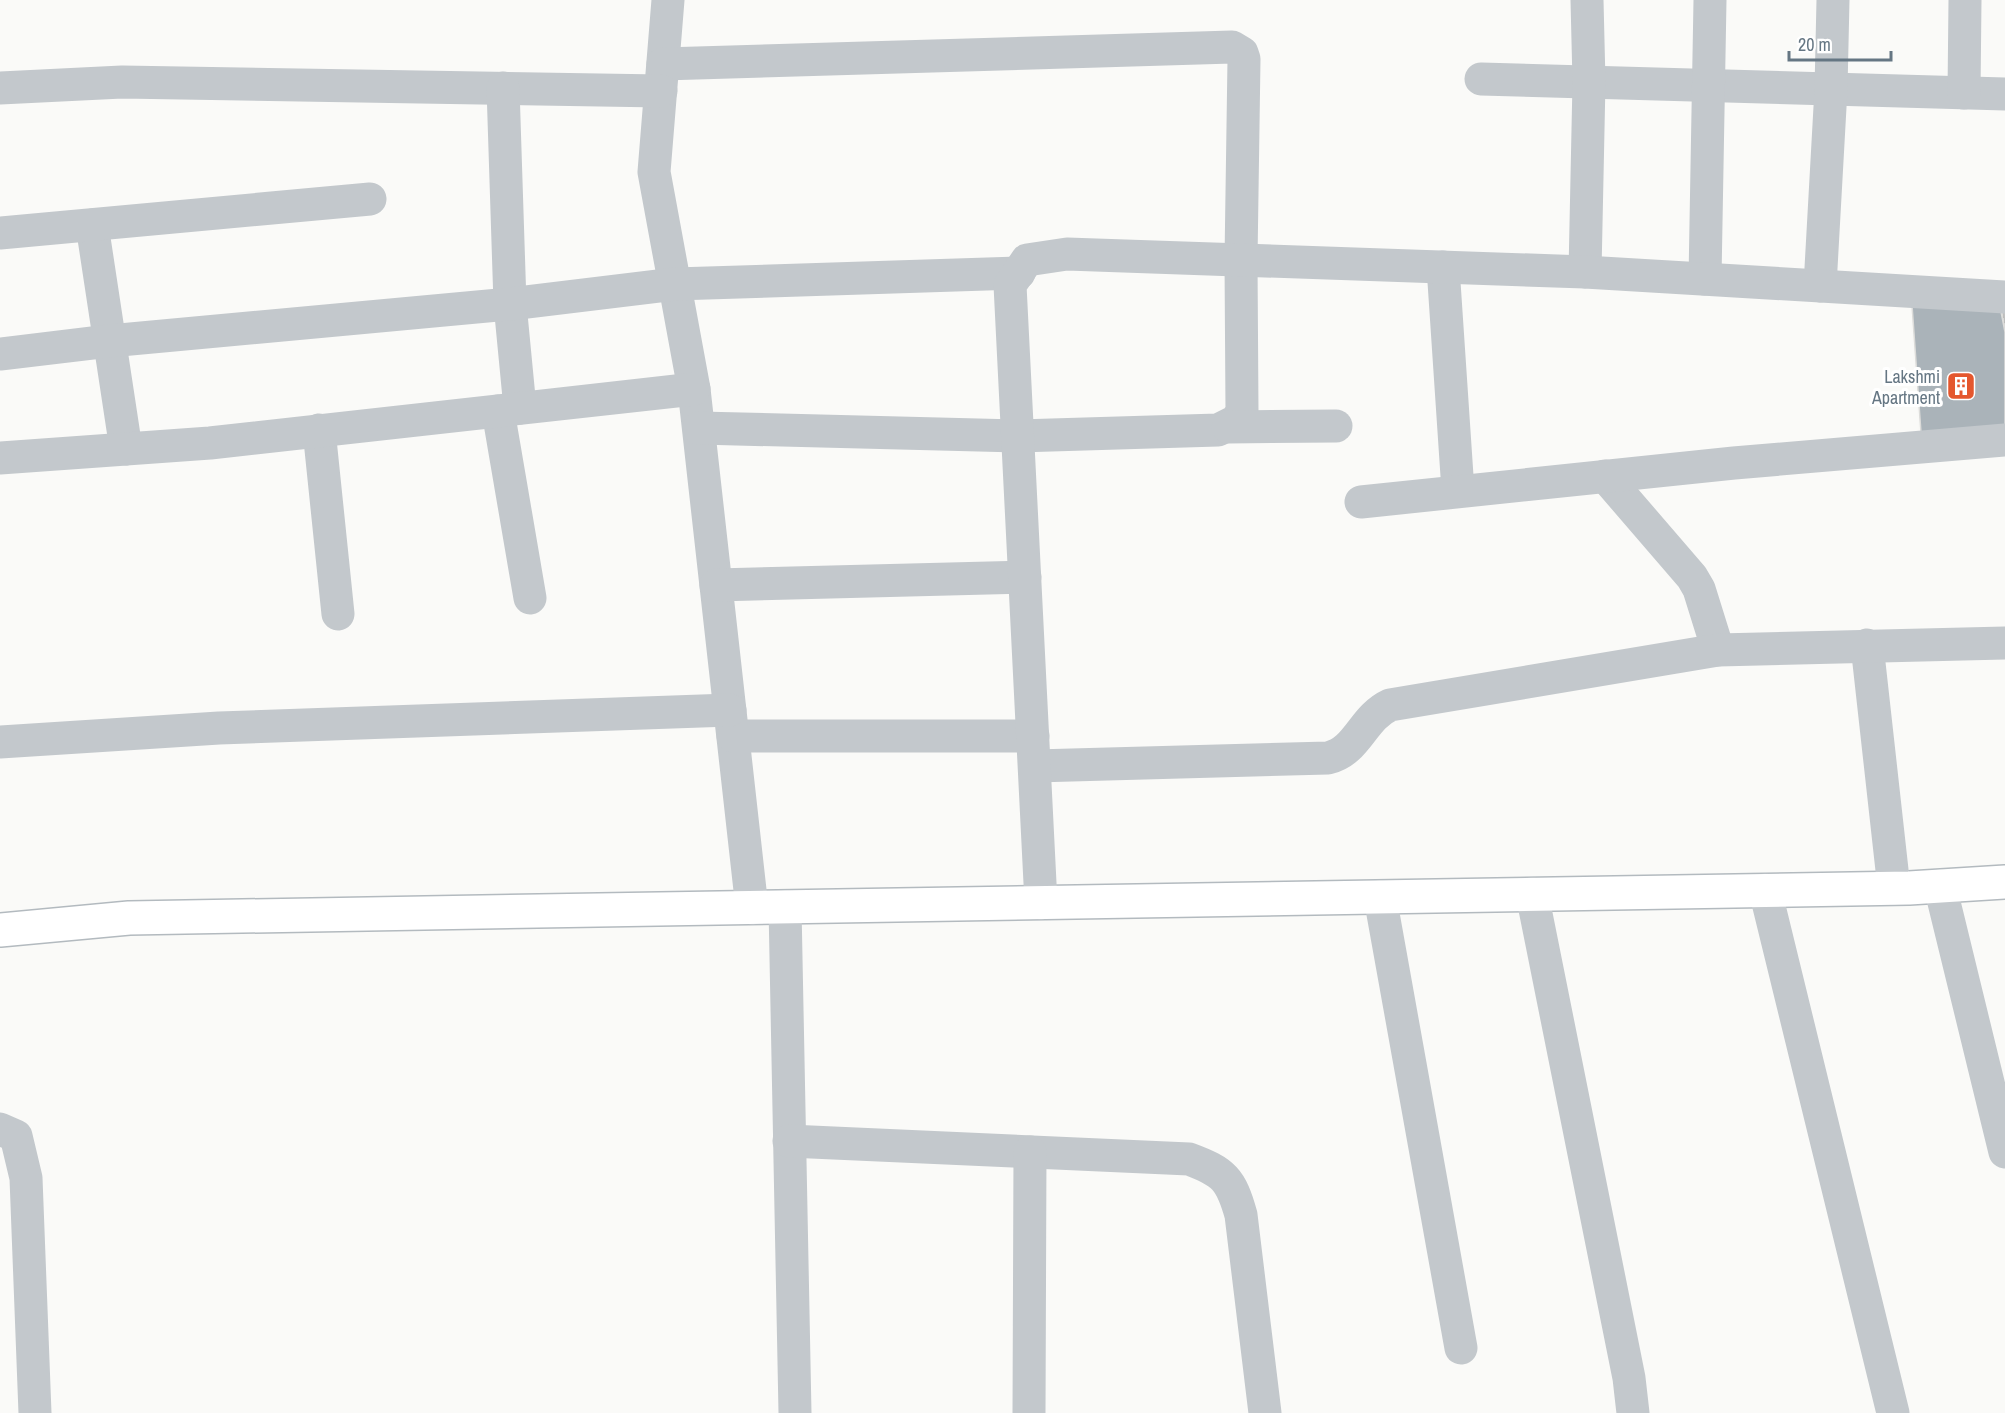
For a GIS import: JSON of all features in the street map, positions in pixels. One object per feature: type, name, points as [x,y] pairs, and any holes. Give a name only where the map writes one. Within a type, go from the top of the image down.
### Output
[{"type":"street","points":[[668,0],[654,172],[694,389],[752,908]]},
{"type":"street","points":[[1585,272],[1589,82],[1587,0]]},
{"type":"street","points":[[1705,279],[1711,86],[1710,0]]},
{"type":"street","points":[[1820,286],[1831,89],[1833,0]]},
{"type":"street","points":[[1964,93],[1965,0]]},
{"type":"street","points":[[0,88],[122,82],[503,88],[1237,49],[1245,59],[1240,260],[1242,412],[1228,427]]},
{"type":"street","points":[[1481,79],[2005,94]]},
{"type":"street","points":[[503,88],[510,304],[509,410],[530,598]]},
{"type":"street","points":[[0,233],[370,199]]},
{"type":"street","points":[[92,225],[126,449]]},
{"type":"street","points":[[1041,903],[1010,285],[1027,260],[1067,254],[1585,272],[2005,297]]},
{"type":"street","points":[[1443,267],[1458,491]]},
{"type":"street","points":[[0,354],[109,341],[510,304],[675,284],[1019,273]]},
{"type":"street","points":[[0,458],[210,443],[694,389]]},
{"type":"street","points":[[699,428],[1018,436],[1228,427],[1336,426]]},
{"type":"street","points":[[319,430],[338,614]]},
{"type":"street","points":[[1361,502],[1605,476],[2005,440]]},
{"type":"street","points":[[1605,476],[1692,577],[1699,589],[1718,650]]},
{"type":"street","points":[[716,585],[1025,577]]},
{"type":"street","points":[[0,742],[219,728],[731,723],[1034,751],[1328,758],[1340,755],[1350,747],[1368,720],[1390,705],[1718,650],[2005,643]]},
{"type":"street","points":[[1867,645],[1894,888]]},
{"type":"street","points":[[0,930],[129,918],[1894,888],[2005,882]]},
{"type":"street","points":[[1940,886],[2005,1152]]},
{"type":"street","points":[[1766,890],[1893,1413]]},
{"type":"street","points":[[1532,894],[1629,1378],[1633,1413]]},
{"type":"street","points":[[1380,897],[1461,1348]]},
{"type":"street","points":[[784,907],[795,1413]]},
{"type":"street","points":[[0,1129],[16,1136],[26,1178],[35,1413]]},
{"type":"street","points":[[789,1141],[1189,1160],[1216,1169],[1233,1187],[1241,1215],[1265,1413]]},
{"type":"street","points":[[1029,1413],[1030,1152]]},
{"type":"building","name":"Lakshmi Apartment","points":[[1911,291],[1998,296],[2005,332],[2005,440],[1922,447]]},
{"type":"place","name":"Lakshmi Apartment","points":[[1961,386]]}]
